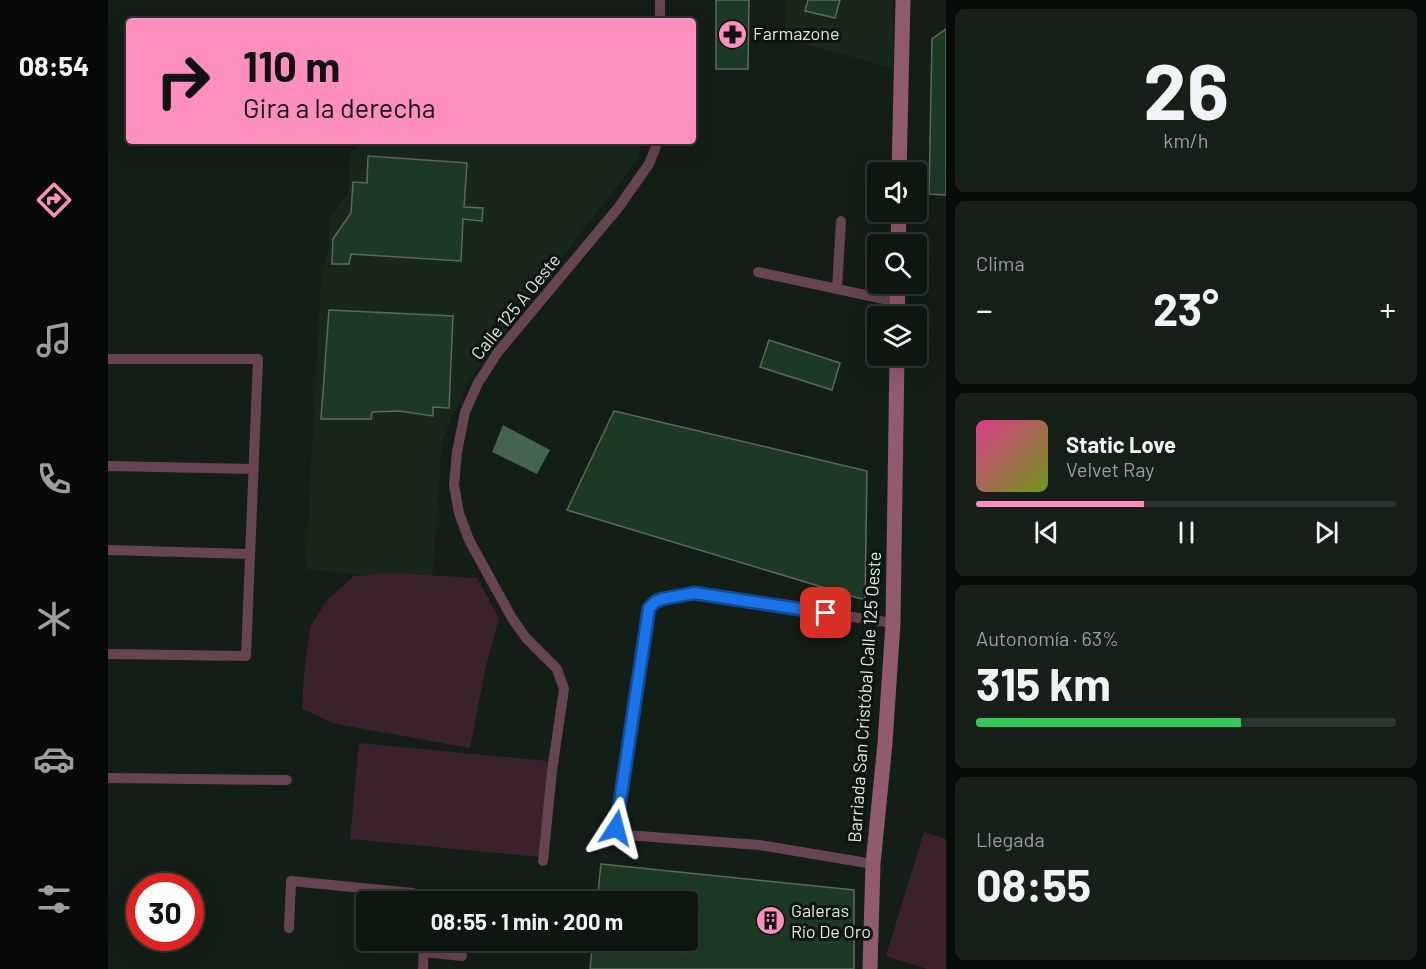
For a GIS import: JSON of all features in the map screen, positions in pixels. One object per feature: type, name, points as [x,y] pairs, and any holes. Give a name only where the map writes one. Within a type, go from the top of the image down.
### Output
[{"type":"street","points":[[660,0],[660,18]]},
{"type":"street","points":[[899,162],[903,0]]},
{"type":"street","name":"Calle 125 A Oeste","points":[[543,861],[552,771],[564,689],[557,669],[526,638],[512,618],[469,540],[459,513],[454,485],[457,452],[465,412],[478,383],[498,352],[618,208],[649,164],[657,144]]},
{"type":"street","points":[[837,289],[841,221]]},
{"type":"street","points":[[758,272],[837,289],[888,306]]},
{"type":"street","points":[[108,359],[258,359],[246,656],[108,654]]},
{"type":"street","name":"Barriada San Cristóbal Calle 125 Oeste","points":[[870,969],[873,864],[885,742],[893,623],[897,366]]},
{"type":"street","points":[[108,466],[254,469]]},
{"type":"street","points":[[108,550],[250,554]]},
{"type":"street","points":[[873,864],[760,845],[626,835],[620,833],[616,828],[649,608],[655,602],[694,593],[893,623]]},
{"type":"street","points":[[108,778],[288,780]]},
{"type":"street","points":[[289,928],[291,881],[393,891]]},
{"type":"street","points":[[423,969],[424,952],[462,956]]},
{"type":"shaded area","points":[[785,0],[893,0],[893,68],[785,39]]},
{"type":"shaded area","points":[[359,144],[640,144],[639,156],[634,165],[468,381],[442,441],[432,582],[306,569],[321,275],[329,249],[329,220],[348,193],[350,155]]},
{"type":"shaded area","points":[[503,425],[550,450],[537,474],[492,452]]},
{"type":"shaded area","points":[[390,573],[477,578],[499,618],[485,670],[470,748],[336,724],[302,709],[310,627],[327,600],[354,576]]},
{"type":"shaded area","points":[[359,743],[548,761],[539,857],[350,839]]},
{"type":"shaded area","points":[[924,832],[946,839],[946,969],[927,969],[886,956]]},
{"type":"building","name":"Farmazone","points":[[716,0],[749,0],[748,69],[716,69]]},
{"type":"building","points":[[808,0],[840,0],[835,18],[805,11]]},
{"type":"building","points":[[946,29],[946,195],[929,194],[932,39]]},
{"type":"building","points":[[368,156],[467,163],[464,207],[483,208],[482,221],[463,219],[461,261],[351,254],[349,264],[332,264],[333,239],[351,213],[353,182],[367,183]]},
{"type":"building","points":[[329,310],[453,316],[449,408],[433,407],[433,416],[399,411],[372,412],[371,419],[321,419]]},
{"type":"building","points":[[769,340],[840,363],[832,390],[760,367]]},
{"type":"building","points":[[614,411],[867,471],[865,600],[567,510]]},
{"type":"building","name":"Galeras Río De Oro","points":[[601,864],[854,890],[854,969],[590,969],[592,951],[698,951],[698,891],[598,891]]},
{"type":"place","name":"Farmazone","points":[[732,34]]},
{"type":"place","name":"Galeras Río De Oro","points":[[770,921]]},
{"type":"route","points":[[616,828],[649,608],[662,599],[694,593],[826,613]]}]
